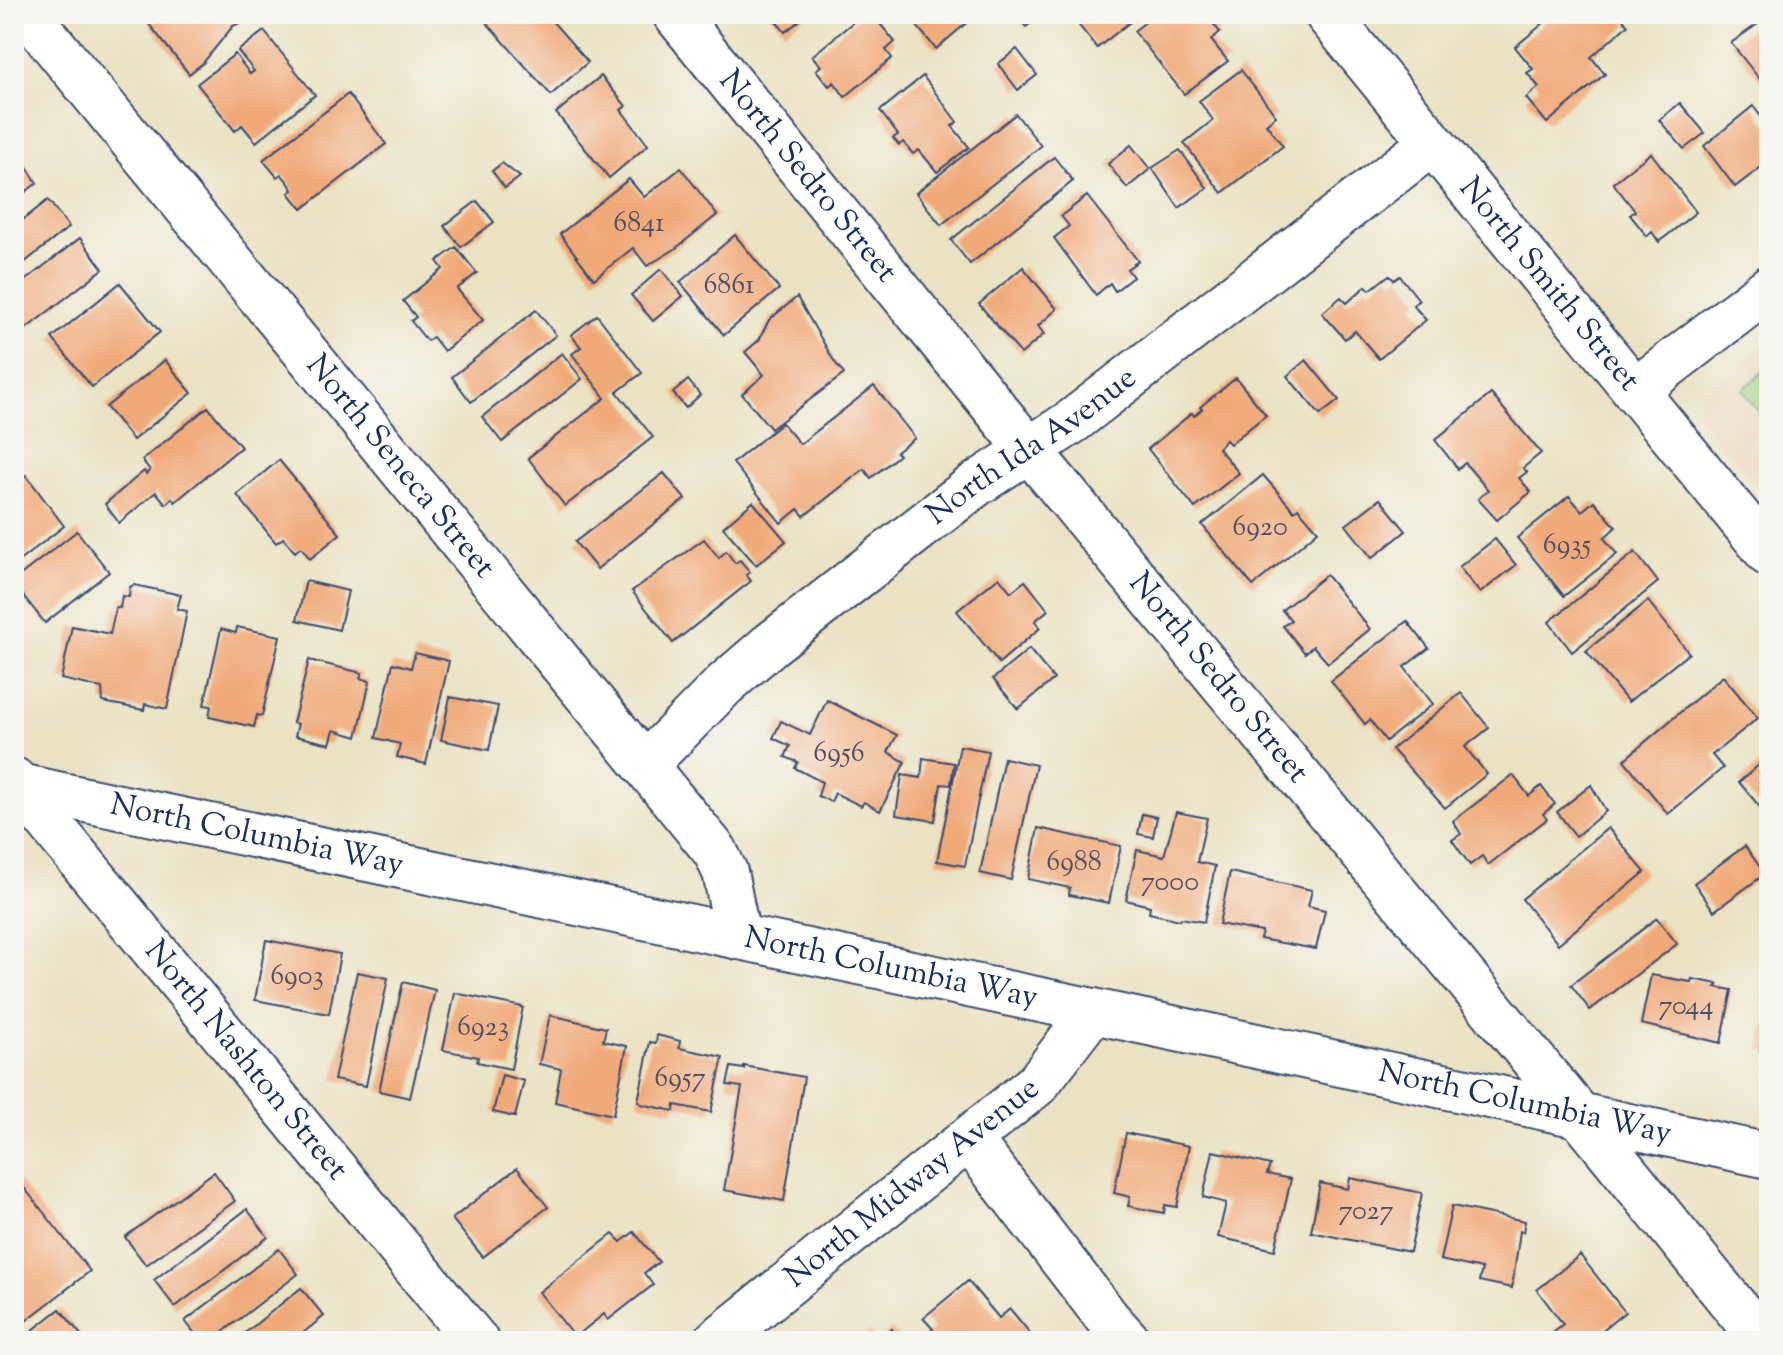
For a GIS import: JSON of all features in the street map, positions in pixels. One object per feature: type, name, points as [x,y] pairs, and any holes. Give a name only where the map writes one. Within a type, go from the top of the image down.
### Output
[{"type":"street","name":"North Sedro Street","points":[[675,14],[1029,450],[1763,1341]]},
{"type":"street","name":"North Smith Street","points":[[1327,14],[1769,554]]},
{"type":"street","name":"North Seneca Street","points":[[29,21],[715,851],[725,872],[738,937]]},
{"type":"street","name":"North Ida Avenue","points":[[645,765],[725,684],[770,645],[975,485],[1073,421],[1432,143]]},
{"type":"street","points":[[1635,391],[1769,288]]},
{"type":"street","name":"North Columbia Way","points":[[15,784],[1769,1156]]},
{"type":"street","name":"North Nashton Street","points":[[15,784],[476,1341]]},
{"type":"street","name":"North Midway Avenue","points":[[716,1341],[1037,1084],[1093,1011]]},
{"type":"street","points":[[970,1140],[1128,1341]]},
{"type":"shaded area","points":[[1769,341],[1769,502],[1697,417],[1700,395]]},
{"type":"green space","points":[[1769,367],[1769,424],[1743,389]]},
{"type":"building","points":[[159,14],[258,14],[233,26],[203,63],[189,74],[148,23]]},
{"type":"building","points":[[479,14],[546,14],[588,62],[551,95]]},
{"type":"building","points":[[770,14],[808,14],[785,32]]},
{"type":"building","points":[[863,14],[872,14],[895,42],[886,50],[892,58],[845,97],[834,82],[829,86],[816,70],[821,66],[812,56]]},
{"type":"building","points":[[907,14],[977,14],[936,49]]},
{"type":"building","points":[[1015,14],[1043,14],[1026,27]]},
{"type":"building","points":[[1070,14],[1140,14],[1097,48]]},
{"type":"building","points":[[1156,14],[1205,14],[1220,32],[1211,40],[1228,61],[1184,94],[1134,31]]},
{"type":"building","points":[[1538,14],[1618,14],[1628,25],[1591,57],[1605,74],[1547,123],[1526,98],[1539,87],[1527,73],[1533,69],[1515,47],[1545,22]]},
{"type":"building","points":[[1766,18],[1769,21],[1769,91],[1731,43]]},
{"type":"building","points":[[264,31],[315,95],[256,142],[242,125],[235,131],[197,84],[235,54],[250,74],[254,71],[238,51]]},
{"type":"building","points":[[1017,49],[1037,75],[1018,90],[998,64]]},
{"type":"building","points":[[1241,70],[1276,116],[1266,124],[1283,146],[1222,193],[1184,143],[1213,120],[1199,101]]},
{"type":"building","points":[[601,76],[626,106],[621,110],[648,145],[609,178],[556,113]]},
{"type":"building","points":[[923,76],[957,122],[952,126],[969,147],[937,172],[919,150],[913,154],[903,142],[899,145],[893,138],[898,135],[880,111]]},
{"type":"building","points":[[348,94],[386,144],[302,209],[289,193],[293,190],[288,182],[281,174],[277,177],[263,160]]},
{"type":"building","points":[[1680,103],[1705,133],[1684,149],[1659,120]]},
{"type":"building","points":[[1753,106],[1769,127],[1769,161],[1735,187],[1704,146]]},
{"type":"building","points":[[1016,114],[1041,146],[941,225],[916,193]]},
{"type":"building","points":[[1131,145],[1150,169],[1127,188],[1108,164]]},
{"type":"building","points":[[14,146],[37,183],[14,201]]},
{"type":"building","points":[[1180,150],[1207,188],[1179,208],[1152,168]]},
{"type":"building","points":[[1651,153],[1696,212],[1659,242],[1652,232],[1647,236],[1630,215],[1635,211],[1613,183]]},
{"type":"building","points":[[1054,157],[1073,181],[970,264],[951,240]]},
{"type":"building","points":[[502,163],[520,177],[505,188],[492,171]]},
{"type":"building","points":[[681,168],[717,215],[675,249],[647,266],[633,248],[594,279],[560,234],[629,179],[644,197]]},
{"type":"building","points":[[1087,196],[1138,261],[1127,269],[1133,277],[1115,291],[1110,283],[1096,295],[1054,238],[1069,226],[1061,216]]},
{"type":"building","points":[[48,200],[69,227],[14,271],[14,227]]},
{"type":"building","points":[[477,201],[494,222],[461,247],[444,226]]},
{"type":"building","points":[[735,235],[779,289],[724,335],[680,282]]},
{"type":"building","points":[[80,238],[103,269],[14,338],[14,289]]},
{"type":"building","points":[[456,247],[477,273],[457,289],[483,320],[444,351],[433,337],[427,341],[411,321],[416,317],[403,301],[443,269],[437,261]]},
{"type":"building","points":[[1023,267],[1057,309],[1038,326],[1044,334],[1021,354],[979,304]]},
{"type":"building","points":[[661,269],[683,296],[653,321],[631,295]]},
{"type":"building","points":[[1389,275],[1394,280],[1400,276],[1419,300],[1413,305],[1426,320],[1379,359],[1355,331],[1345,339],[1322,313],[1341,297],[1347,303],[1366,286],[1370,290]]},
{"type":"building","points":[[120,283],[160,332],[92,387],[52,338]]},
{"type":"building","points":[[797,297],[844,374],[771,429],[742,394],[764,375],[745,352],[759,340],[769,320]]},
{"type":"building","points":[[536,310],[556,335],[471,402],[452,377]]},
{"type":"building","points":[[597,315],[642,373],[617,392],[653,437],[565,506],[528,458],[605,398],[572,354],[581,347],[571,335]]},
{"type":"building","points":[[562,353],[582,379],[502,442],[482,417]]},
{"type":"building","points":[[165,360],[192,393],[133,440],[106,407]]},
{"type":"building","points":[[1306,360],[1339,400],[1320,415],[1287,376]]},
{"type":"building","points":[[1236,378],[1266,415],[1230,444],[1226,440],[1218,448],[1239,473],[1195,508],[1148,449],[1192,413],[1194,416],[1202,409],[1200,407]]},
{"type":"building","points":[[688,380],[700,395],[686,408],[673,393]]},
{"type":"building","points":[[874,386],[915,438],[896,452],[899,455],[871,478],[864,469],[804,516],[798,509],[781,523],[733,463],[782,423],[800,444]]},
{"type":"building","points":[[1491,394],[1541,453],[1523,468],[1527,472],[1519,478],[1531,492],[1497,520],[1478,499],[1488,490],[1465,463],[1458,469],[1435,440]]},
{"type":"building","points":[[208,407],[241,447],[175,502],[172,498],[166,504],[156,492],[119,523],[105,504],[144,471],[146,474],[150,470],[142,460]]},
{"type":"building","points":[[279,460],[340,534],[310,559],[301,547],[295,552],[283,538],[276,543],[237,495]]},
{"type":"building","points":[[664,473],[685,499],[597,569],[575,542]]},
{"type":"building","points":[[26,475],[64,526],[14,565],[14,485]]},
{"type":"building","points":[[1263,475],[1294,511],[1298,508],[1318,531],[1253,586],[1202,525]]},
{"type":"building","points":[[1569,496],[1582,511],[1594,501],[1616,527],[1604,538],[1617,554],[1564,596],[1517,538]]},
{"type":"building","points":[[1380,499],[1406,531],[1372,558],[1346,525]]},
{"type":"building","points":[[753,502],[786,541],[756,565],[723,527]]},
{"type":"building","points":[[77,531],[109,572],[45,623],[14,580]]},
{"type":"building","points":[[704,539],[719,558],[726,551],[735,563],[740,560],[750,572],[746,575],[751,581],[673,643],[632,591]]},
{"type":"building","points":[[1495,539],[1516,565],[1480,593],[1459,567]]},
{"type":"building","points":[[1635,552],[1658,582],[1572,652],[1549,622]]},
{"type":"building","points":[[1326,575],[1370,629],[1328,663],[1313,646],[1305,653],[1283,626],[1291,620],[1282,610]]},
{"type":"building","points":[[999,577],[1011,592],[1025,581],[1048,610],[1035,621],[1040,628],[999,663],[957,611]]},
{"type":"building","points":[[306,581],[348,591],[339,630],[297,620]]},
{"type":"building","points":[[134,585],[181,595],[177,609],[187,611],[167,709],[145,704],[144,710],[103,702],[102,688],[61,679],[72,626],[110,634],[116,607],[120,608],[122,596],[129,597],[130,587]]},
{"type":"building","points":[[1648,601],[1689,653],[1628,702],[1586,651]]},
{"type":"building","points":[[1407,621],[1429,648],[1404,667],[1433,704],[1386,741],[1370,720],[1365,724],[1331,681]]},
{"type":"building","points":[[237,627],[280,636],[262,716],[257,715],[254,727],[209,717],[211,706],[204,705],[221,629],[236,633]]},
{"type":"building","points":[[1029,649],[1054,679],[1018,709],[993,679]]},
{"type":"building","points":[[415,653],[449,661],[426,764],[397,757],[400,744],[376,738],[393,663],[411,668]]},
{"type":"building","points":[[309,660],[362,673],[360,678],[370,681],[357,737],[334,730],[330,744],[295,736],[298,724],[293,723]]},
{"type":"building","points":[[1723,676],[1758,718],[1712,755],[1723,768],[1668,814],[1624,760]]},
{"type":"building","points":[[1461,693],[1489,728],[1465,747],[1487,774],[1445,808],[1392,749]]},
{"type":"building","points":[[450,697],[498,706],[489,750],[441,740]]},
{"type":"building","points":[[827,700],[897,735],[888,752],[905,762],[880,811],[864,802],[861,806],[835,793],[831,802],[818,796],[822,782],[795,768],[798,762],[785,757],[790,746],[773,738],[781,721],[810,735]]},
{"type":"building","points":[[960,746],[988,751],[965,866],[937,861]]},
{"type":"building","points":[[1769,756],[1769,818],[1739,782]]},
{"type":"building","points":[[923,758],[954,763],[951,785],[941,784],[935,821],[896,815],[902,775],[921,778]]},
{"type":"building","points":[[1004,758],[1036,765],[1011,880],[980,873]]},
{"type":"building","points":[[1513,775],[1529,796],[1541,786],[1555,804],[1543,814],[1547,819],[1488,865],[1482,856],[1470,865],[1452,840],[1461,834],[1453,821]]},
{"type":"building","points":[[1591,785],[1606,811],[1576,836],[1557,812]]},
{"type":"building","points":[[1176,812],[1207,818],[1197,862],[1215,866],[1204,922],[1149,913],[1150,906],[1126,900],[1137,850],[1164,856]]},
{"type":"building","points":[[1142,814],[1157,817],[1153,837],[1138,834]]},
{"type":"building","points":[[1038,828],[1121,846],[1109,903],[1069,895],[1070,888],[1028,879]]},
{"type":"building","points":[[1608,828],[1645,872],[1558,944],[1522,899]]},
{"type":"building","points":[[1745,846],[1765,874],[1714,911],[1694,883]]},
{"type":"building","points":[[1230,872],[1312,890],[1308,906],[1325,910],[1316,949],[1260,939],[1262,932],[1219,924]]},
{"type":"building","points":[[1657,918],[1677,944],[1590,1010],[1571,985]]},
{"type":"building","points":[[266,940],[340,954],[329,1014],[255,1000]]},
{"type":"building","points":[[357,972],[388,978],[366,1086],[334,1080]]},
{"type":"building","points":[[1651,975],[1691,982],[1692,979],[1732,990],[1721,1043],[1641,1024]]},
{"type":"building","points":[[403,982],[435,990],[410,1098],[379,1091]]},
{"type":"building","points":[[455,993],[523,1007],[511,1069],[477,1062],[478,1057],[443,1050]]},
{"type":"building","points":[[1769,1014],[1769,1052],[1760,1050]]},
{"type":"building","points":[[550,1015],[606,1028],[603,1041],[627,1046],[613,1115],[555,1102],[561,1069],[539,1064]]},
{"type":"building","points":[[657,1035],[680,1041],[679,1048],[723,1057],[711,1112],[675,1105],[674,1111],[638,1101],[650,1042],[656,1043]]},
{"type":"building","points":[[744,1066],[804,1077],[784,1201],[724,1190],[742,1087],[727,1085],[731,1067],[744,1069]]},
{"type":"building","points":[[502,1075],[524,1081],[515,1117],[493,1112]]},
{"type":"building","points":[[1126,1133],[1189,1146],[1177,1207],[1165,1205],[1164,1213],[1128,1206],[1130,1197],[1114,1193]]},
{"type":"building","points":[[1213,1151],[1270,1165],[1267,1174],[1291,1179],[1275,1250],[1218,1237],[1226,1203],[1203,1197]]},
{"type":"building","points":[[517,1168],[548,1207],[483,1257],[452,1219]]},
{"type":"building","points":[[214,1172],[235,1201],[146,1265],[125,1237]]},
{"type":"building","points":[[14,1175],[90,1271],[14,1330]]},
{"type":"building","points":[[1350,1178],[1422,1193],[1410,1252],[1311,1232],[1320,1183],[1348,1189]]},
{"type":"building","points":[[1452,1206],[1525,1221],[1523,1232],[1520,1231],[1512,1288],[1479,1281],[1482,1269],[1440,1260]]},
{"type":"building","points":[[247,1209],[268,1237],[175,1307],[154,1280]]},
{"type":"building","points":[[634,1232],[659,1262],[644,1273],[653,1285],[608,1320],[604,1314],[575,1337],[539,1292],[613,1234],[621,1242]]},
{"type":"building","points":[[279,1249],[298,1274],[211,1341],[201,1341],[185,1321]]},
{"type":"building","points":[[1580,1255],[1625,1312],[1589,1341],[1560,1341],[1553,1332],[1563,1324],[1537,1290]]},
{"type":"building","points":[[968,1281],[999,1318],[1010,1309],[1030,1333],[1021,1341],[919,1341],[933,1329],[923,1318]]},
{"type":"building","points":[[301,1288],[324,1316],[293,1341],[235,1341]]},
{"type":"building","points":[[60,1309],[86,1341],[19,1341]]},
{"type":"building","points":[[892,1329],[901,1341],[877,1341]]},
{"type":"building","points":[[870,1332],[877,1341],[858,1341]]}]
